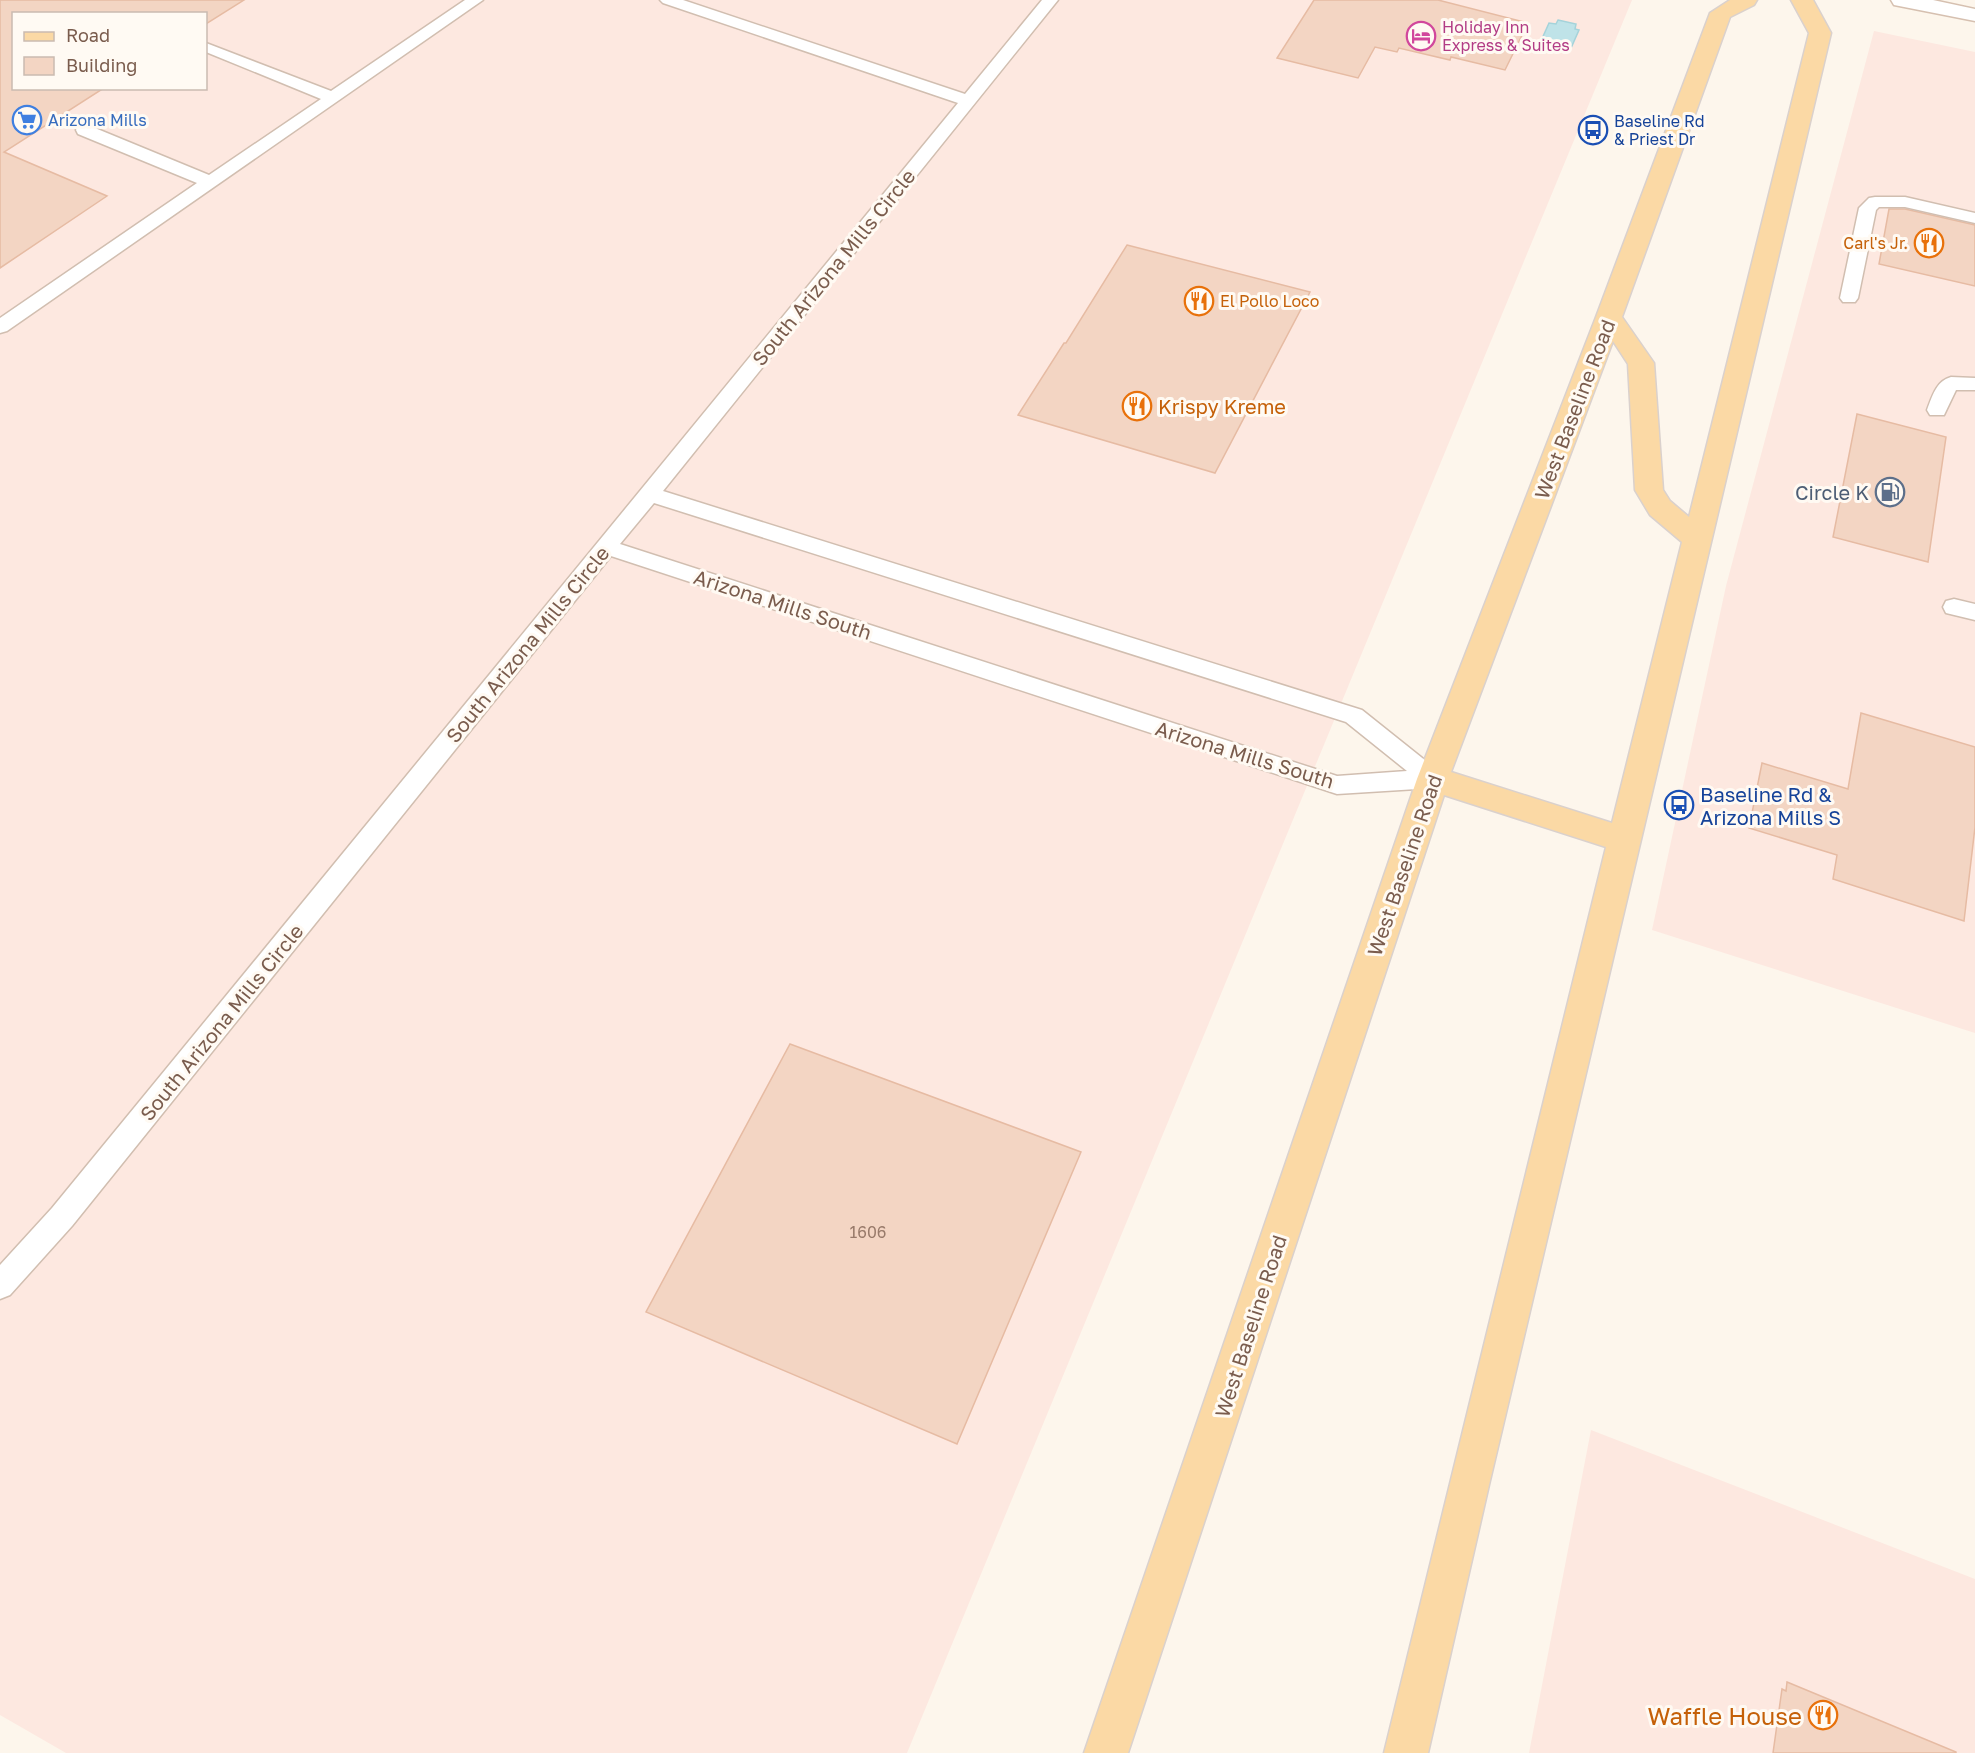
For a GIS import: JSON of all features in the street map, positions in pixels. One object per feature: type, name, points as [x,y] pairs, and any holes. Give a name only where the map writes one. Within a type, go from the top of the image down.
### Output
[{"type":"main road","name":"West Baseline Road","points":[[1106,1753],[1432,779],[1609,317],[1721,13],[1746,0]]},
{"type":"main road","points":[[1406,1753],[1473,1462],[1820,33],[1802,0]]},
{"type":"main road","points":[[1609,317],[1641,363],[1649,490],[1660,508],[1698,540]]},
{"type":"main road","points":[[1432,779],[1625,840]]},
{"type":"street","points":[[1902,0],[1975,15]]},
{"type":"lane","points":[[0,327],[475,0]]},
{"type":"lane","points":[[668,0],[969,101]]},
{"type":"lane","name":"South Arizona Mills Circle","points":[[0,1285],[62,1217],[1050,0]]},
{"type":"lane","points":[[207,47],[333,98]]},
{"type":"lane","points":[[84,130],[210,182]]},
{"type":"lane","points":[[1849,298],[1868,208],[1875,202],[1905,202],[1975,218]]},
{"type":"lane","points":[[1937,410],[1942,394],[1951,383],[1975,384]]},
{"type":"lane","points":[[649,494],[1354,716],[1432,779]]},
{"type":"lane","name":"Arizona Mills South","points":[[606,547],[1337,785],[1432,779]]},
{"type":"shaded area","name":"Arizona Mills","points":[[0,0],[1632,0],[907,1753],[66,1753],[0,1715]]},
{"type":"shaded area","points":[[1874,31],[1975,52],[1975,1033],[1652,930],[1726,586]]},
{"type":"shaded area","points":[[1591,1430],[1975,1579],[1975,1753],[1529,1753]]},
{"type":"water","points":[[1558,20],[1576,24],[1575,29],[1579,30],[1571,48],[1565,46],[1563,51],[1553,51],[1545,47],[1547,42],[1541,41],[1549,23],[1556,24]]},
{"type":"building","name":"Arizona Mills","points":[[0,0],[244,0],[207,23],[207,12],[12,12],[12,90],[101,90],[4,152],[107,196],[0,268]]},
{"type":"building","name":"Holiday Inn Express & Suites","points":[[1314,0],[1438,0],[1528,23],[1505,70],[1451,57],[1450,60],[1399,48],[1397,52],[1375,47],[1358,78],[1277,58]]},
{"type":"building","name":"Carl's Jr.","points":[[1889,209],[1905,209],[1975,225],[1975,286],[1879,264]]},
{"type":"building","points":[[1127,245],[1310,292],[1215,473],[1018,415]]},
{"type":"building","name":"Circle K","points":[[1857,414],[1946,437],[1928,562],[1833,537]]},
{"type":"building","points":[[1861,713],[1975,747],[1975,827],[1964,921],[1833,879],[1837,855],[1749,828],[1762,763],[1848,789]]},
{"type":"building","points":[[790,1044],[1081,1152],[957,1444],[646,1312]]},
{"type":"building","name":"Waffle House","points":[[1787,1682],[1956,1753],[1773,1753],[1782,1689],[1786,1691]]},
{"type":"place","name":"Holiday Inn Express & Suites","points":[[1421,36]]},
{"type":"place","name":"Arizona Mills","points":[[27,120]]},
{"type":"place","name":"Baseline Rd & Priest Dr","points":[[1593,130]]},
{"type":"place","name":"Carl's Jr.","points":[[1929,243]]},
{"type":"place","name":"El Pollo Loco","points":[[1199,301]]},
{"type":"place","name":"Krispy Kreme","points":[[1137,406]]},
{"type":"place","name":"Circle K","points":[[1890,492]]},
{"type":"place","name":"Baseline Rd & Arizona Mills S","points":[[1679,805]]},
{"type":"place","name":"Waffle House","points":[[1823,1715]]}]
